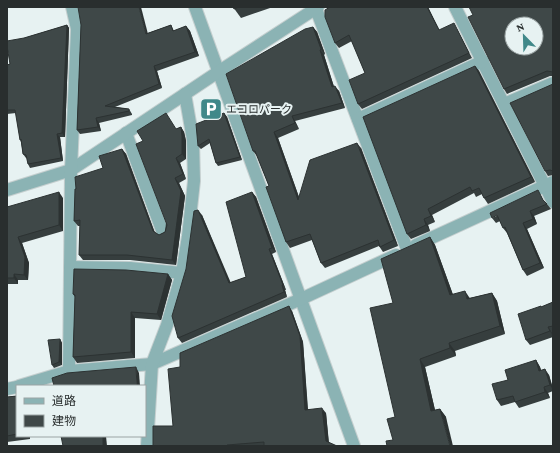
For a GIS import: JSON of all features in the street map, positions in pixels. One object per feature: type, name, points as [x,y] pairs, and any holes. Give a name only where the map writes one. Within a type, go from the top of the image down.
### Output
[{"type":"street","points":[[69,371],[71,170],[77,29],[72,7]]},
{"type":"street","points":[[195,7],[354,446]]},
{"type":"street","points":[[455,7],[504,104],[549,183],[553,202]]},
{"type":"street","points":[[7,190],[71,170],[184,94],[317,8],[407,249]]},
{"type":"street","points":[[358,119],[483,61]]},
{"type":"street","points":[[504,104],[553,83]]},
{"type":"street","points":[[147,446],[152,364],[167,325],[182,273],[194,181],[192,140],[184,94]]},
{"type":"street","points":[[126,133],[163,233]]},
{"type":"street","points":[[21,385],[69,371],[152,364],[302,299],[549,183]]},
{"type":"street","points":[[70,267],[130,268],[182,273]]},
{"type":"building","points":[[78,7],[139,7],[146,34],[171,25],[173,31],[186,26],[195,52],[154,66],[159,84],[105,106],[129,109],[129,111],[96,118],[98,127],[77,130],[81,25]]},
{"type":"building","points":[[330,7],[427,7],[439,30],[454,23],[469,53],[358,104],[349,80],[365,73],[349,35],[335,43],[325,17],[325,10]]},
{"type":"building","points":[[469,7],[553,7],[553,72],[547,71],[504,89],[468,17],[473,15]]},
{"type":"building","points":[[67,25],[62,133],[57,134],[61,158],[28,164],[26,155],[23,154],[15,110],[7,110],[7,65],[10,64],[7,41],[24,38]]},
{"type":"building","points":[[313,27],[332,87],[335,86],[342,103],[292,116],[295,123],[274,132],[298,200],[310,160],[357,143],[394,240],[380,247],[378,240],[321,263],[310,234],[286,242],[266,187],[269,186],[255,151],[253,151],[226,74],[305,29]]},
{"type":"building","points":[[475,66],[531,177],[484,198],[479,188],[472,191],[470,187],[428,209],[431,216],[424,219],[426,225],[407,234],[363,117]]},
{"type":"building","points":[[553,84],[553,171],[545,171],[510,103]]},
{"type":"building","points":[[166,113],[176,129],[181,127],[182,136],[182,154],[176,158],[183,174],[175,178],[181,191],[172,260],[127,255],[79,255],[80,220],[74,221],[76,189],[75,177],[103,168],[99,156],[122,149],[153,231],[159,235],[165,232],[167,225],[136,144],[143,141],[137,131]]},
{"type":"building","points":[[224,113],[240,157],[216,163],[209,139],[198,146],[196,124]]},
{"type":"building","points":[[538,190],[543,200],[547,204],[530,211],[533,219],[523,223],[540,263],[523,270],[505,227],[503,228],[497,215],[492,218],[490,213]]},
{"type":"building","points":[[59,192],[59,225],[18,237],[25,257],[24,275],[14,274],[14,278],[7,278],[7,207]]},
{"type":"building","points":[[252,192],[272,248],[269,249],[283,285],[284,292],[178,338],[172,316],[186,269],[194,211],[198,210],[229,283],[246,277],[226,202]]},
{"type":"building","points":[[430,237],[450,295],[465,291],[467,299],[492,293],[500,326],[449,343],[450,348],[420,359],[431,411],[440,409],[450,446],[387,446],[386,441],[393,440],[387,419],[395,417],[370,308],[393,303],[381,259]]},
{"type":"building","points":[[74,269],[126,270],[168,274],[157,314],[131,312],[131,352],[73,357],[75,295],[73,294]]},
{"type":"building","points":[[553,302],[553,326],[548,327],[550,331],[526,340],[518,314]]},
{"type":"building","points":[[289,306],[300,336],[305,410],[322,408],[326,441],[337,446],[264,446],[264,442],[227,446],[153,446],[153,426],[173,426],[168,369],[180,367],[180,353]]},
{"type":"building","points":[[60,339],[59,362],[52,365],[48,340]]},
{"type":"building","points":[[536,360],[539,371],[545,369],[550,385],[544,387],[545,392],[515,402],[513,396],[497,400],[492,384],[508,380],[505,370]]},
{"type":"building","points":[[136,367],[137,385],[54,385],[52,378],[67,373]]},
{"type":"building","points":[[16,396],[16,434],[7,436],[7,397]]},
{"type":"building","points":[[61,437],[103,437],[103,446],[63,446]]},
{"type":"place","name":"エコロパーク","points":[[211,109]]}]
